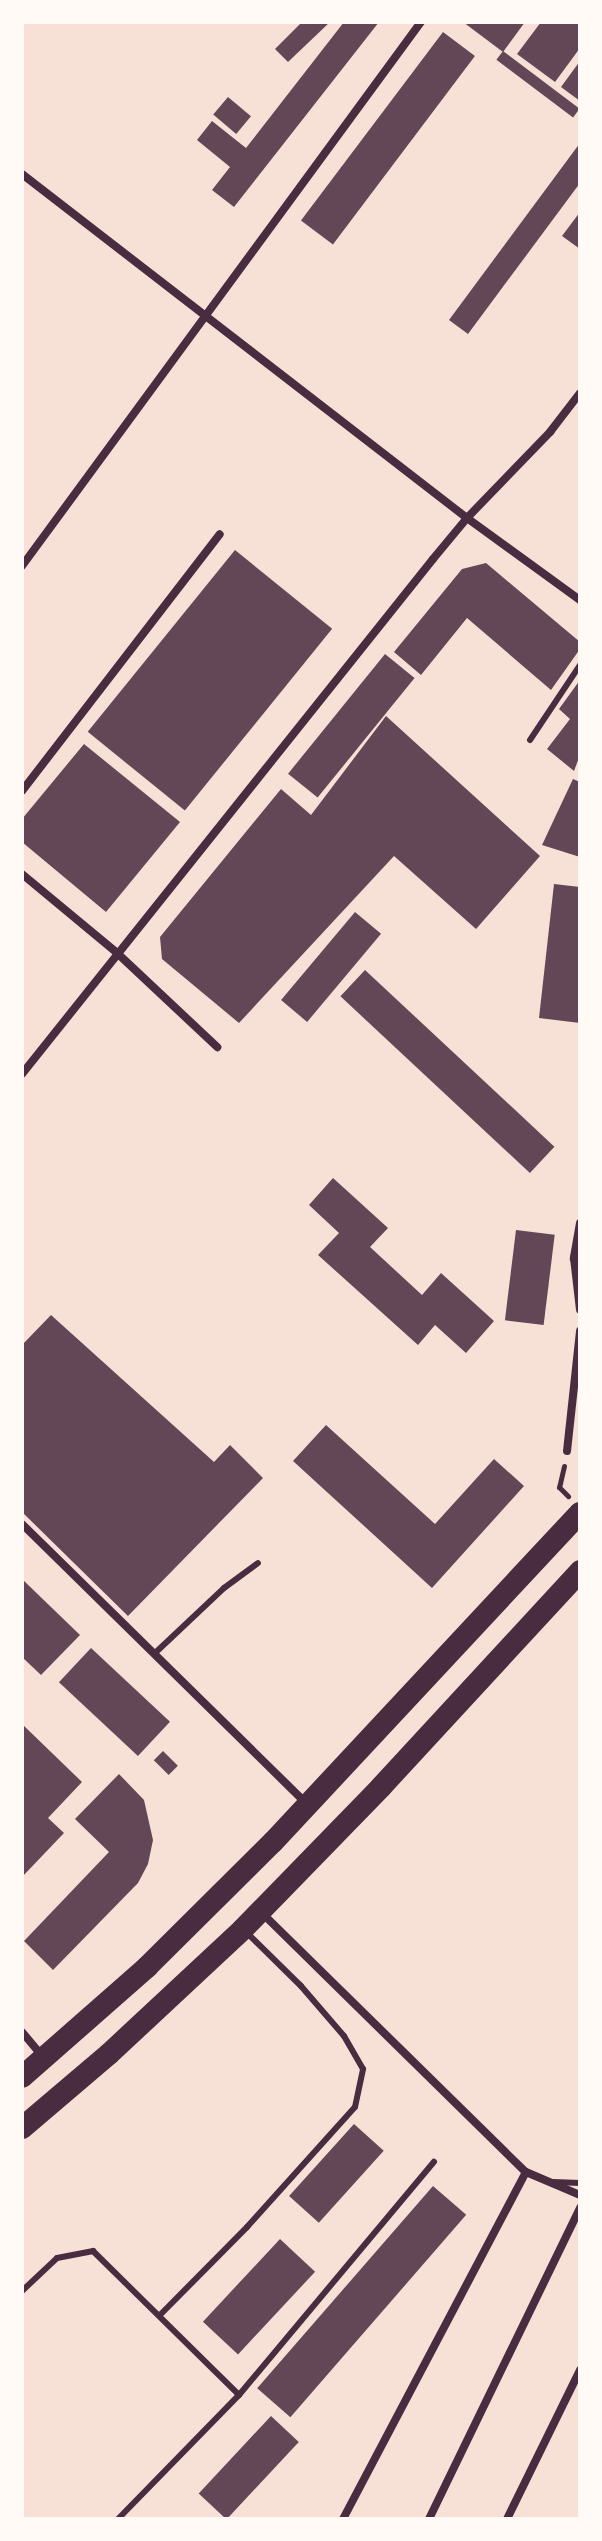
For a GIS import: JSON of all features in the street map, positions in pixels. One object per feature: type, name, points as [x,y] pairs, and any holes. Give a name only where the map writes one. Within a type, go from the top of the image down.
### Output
[{"type":"highway","points":[[22,2077],[147,1967],[308,1805],[575,1505]]},
{"type":"highway","points":[[22,2128],[109,2054],[243,1929],[580,1571]]},
{"type":"street","points":[[22,566],[421,22]]},
{"type":"street","points":[[22,174],[467,518],[580,600]]},
{"type":"street","points":[[22,1074],[116,952],[467,518],[550,432],[580,393]]},
{"type":"street","points":[[22,791],[220,534]]},
{"type":"street","points":[[22,874],[116,952],[217,1047]]},
{"type":"street","points":[[580,1223],[574,1258],[580,1310]]},
{"type":"street","points":[[567,1451],[580,1331]]},
{"type":"street","points":[[22,1524],[308,1805]]},
{"type":"street","points":[[260,1911],[526,2172],[580,2195]]},
{"type":"street","points":[[22,2032],[44,2058]]},
{"type":"street","points":[[343,2519],[526,2172]]},
{"type":"street","points":[[429,2519],[580,2208]]},
{"type":"street","points":[[507,2519],[580,2370]]},
{"type":"lane","points":[[530,740],[580,665]]},
{"type":"lane","points":[[154,1654],[224,1588],[258,1563]]},
{"type":"lane","points":[[160,2315],[339,2128],[355,2107],[363,2069],[344,2036],[301,1986],[243,1929]]},
{"type":"lane","points":[[118,2519],[239,2395],[434,2162]]},
{"type":"lane","points":[[549,2182],[580,2183]]},
{"type":"lane","points":[[22,2291],[57,2258],[93,2251],[239,2395]]},
{"type":"path","points":[[567,1451],[559,1487],[575,1505]]},
{"type":"building","points":[[302,22],[330,22],[288,62],[275,49]]},
{"type":"building","points":[[344,22],[379,22],[234,207],[212,190],[230,167],[197,140],[212,121],[246,148]]},
{"type":"building","points":[[463,22],[525,22],[503,52]]},
{"type":"building","points":[[541,22],[580,22],[580,48],[555,82],[517,54]]},
{"type":"building","points":[[443,32],[475,56],[333,245],[301,220]]},
{"type":"building","points":[[503,51],[580,109],[573,118],[496,60]]},
{"type":"building","points":[[580,61],[580,101],[561,87]]},
{"type":"building","points":[[228,97],[251,116],[236,134],[213,115]]},
{"type":"building","points":[[580,143],[580,183],[468,334],[449,320]]},
{"type":"building","points":[[580,212],[580,249],[562,236]]},
{"type":"building","points":[[235,550],[332,629],[185,811],[88,732]]},
{"type":"building","points":[[486,563],[580,642],[580,649],[551,690],[467,618],[421,675],[394,652],[462,569]]},
{"type":"building","points":[[385,654],[415,678],[318,798],[288,774]]},
{"type":"building","points":[[580,680],[580,755],[574,771],[547,749],[570,719],[559,709]]},
{"type":"building","points":[[386,716],[540,856],[476,929],[394,856],[239,1023],[162,959],[160,937],[281,789],[311,815]]},
{"type":"building","points":[[84,744],[180,822],[106,912],[22,842],[22,819]]},
{"type":"building","points":[[573,779],[580,782],[580,857],[542,845]]},
{"type":"building","points":[[554,884],[580,887],[580,1023],[539,1018]]},
{"type":"building","points":[[355,912],[381,934],[307,1022],[281,1000]]},
{"type":"building","points":[[365,970],[554,1147],[530,1173],[340,996]]},
{"type":"building","points":[[333,1178],[388,1228],[370,1247],[422,1295],[441,1273],[494,1321],[466,1353],[435,1325],[418,1345],[318,1255],[339,1233],[309,1205]]},
{"type":"building","points":[[516,1230],[555,1235],[544,1325],[505,1320]]},
{"type":"building","points":[[51,1315],[214,1462],[230,1445],[263,1478],[128,1616],[22,1512],[22,1345]]},
{"type":"building","points":[[326,1425],[435,1524],[494,1459],[524,1486],[432,1588],[293,1461]]},
{"type":"building","points":[[22,1579],[80,1635],[41,1675],[22,1657]]},
{"type":"building","points":[[91,1648],[170,1722],[138,1756],[59,1682]]},
{"type":"building","points":[[22,1724],[82,1782],[48,1818],[64,1833],[22,1877]]},
{"type":"building","points":[[163,1751],[178,1766],[169,1775],[154,1760]]},
{"type":"building","points":[[119,1774],[144,1800],[153,1840],[148,1864],[138,1883],[53,1970],[24,1941],[109,1852],[75,1819]]},
{"type":"building","points":[[354,2124],[384,2151],[319,2223],[289,2196]]},
{"type":"building","points":[[433,2186],[466,2215],[290,2417],[257,2388]]},
{"type":"building","points":[[280,2239],[315,2272],[238,2354],[203,2322]]},
{"type":"building","points":[[271,2416],[299,2442],[227,2519],[199,2494]]}]
